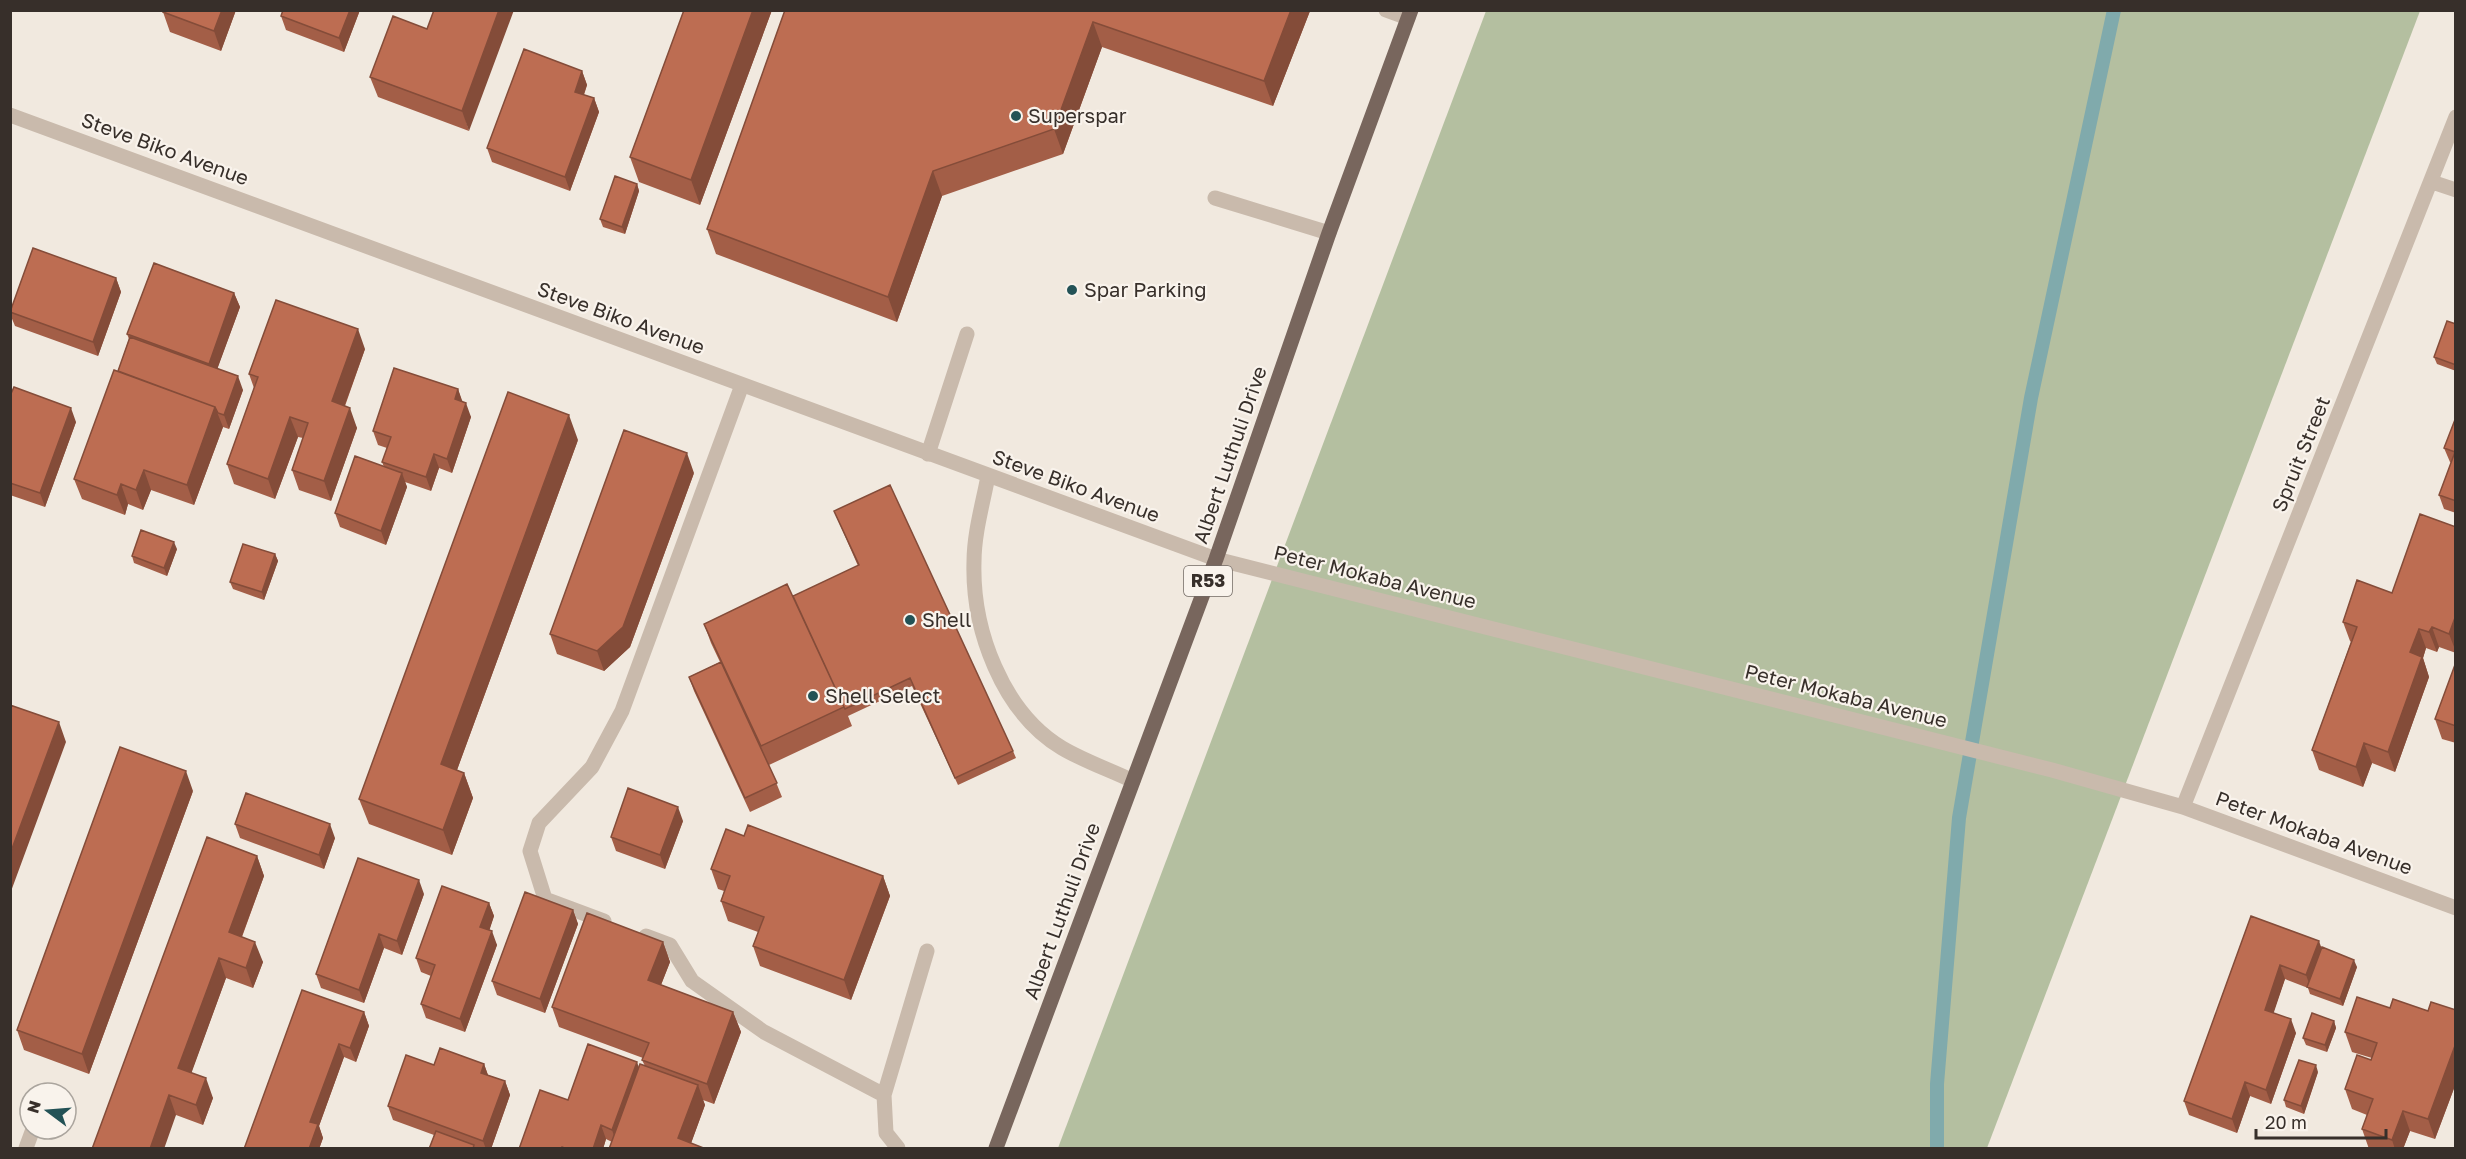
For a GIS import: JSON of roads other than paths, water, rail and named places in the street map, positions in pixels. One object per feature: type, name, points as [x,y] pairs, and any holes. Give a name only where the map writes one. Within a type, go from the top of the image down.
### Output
[{"type":"main road","name":"Albert Luthuli Drive","points":[[996,1149],[1216,560],[1329,233],[1410,14]]},
{"type":"street","points":[[1386,10],[1410,14]]},
{"type":"street","name":"Steve Biko Avenue","points":[[10,115],[1216,560]]},
{"type":"street","name":"Spruit Street","points":[[2183,807],[2456,117]]},
{"type":"street","points":[[2432,182],[2456,190]]},
{"type":"street","points":[[1215,198],[1329,233]]},
{"type":"street","points":[[928,454],[967,334]]},
{"type":"street","points":[[742,385],[622,711],[592,767],[539,824],[530,852],[545,899],[670,945],[692,981],[764,1032],[884,1095]]},
{"type":"street","points":[[988,476],[974,561],[980,621],[996,669],[1031,723],[1062,748],[1133,781]]},
{"type":"street","name":"Peter Mokaba Avenue","points":[[1216,560],[2052,770],[2183,807],[2456,908]]},
{"type":"street","points":[[898,1149],[886,1133],[884,1095],[927,951]]},
{"type":"waterway","points":[[1937,1148],[1937,1084],[1959,818],[2031,398],[2114,10]]},
{"type":"place","name":"Superspar","points":[[1016,116]]},
{"type":"place","name":"Spar Parking","points":[[1072,290]]},
{"type":"place","name":"Shell","points":[[910,620]]},
{"type":"place","name":"Shell Select","points":[[813,696]]}]
